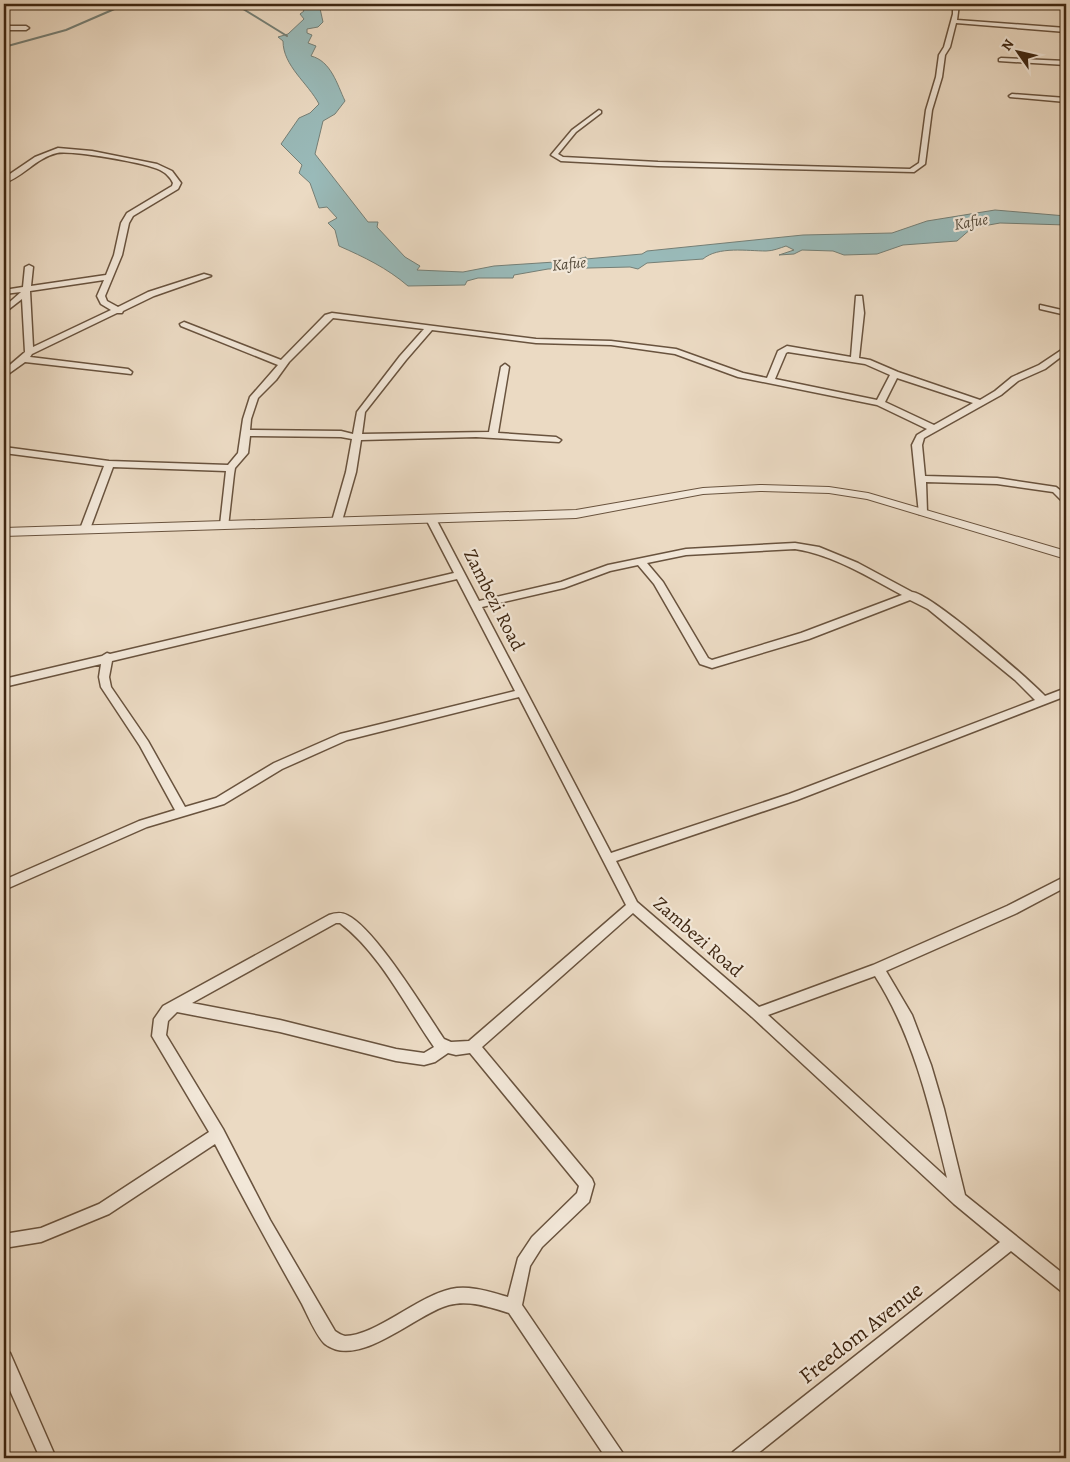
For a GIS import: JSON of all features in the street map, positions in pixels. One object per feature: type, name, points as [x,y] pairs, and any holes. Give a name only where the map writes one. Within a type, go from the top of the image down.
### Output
[{"type":"street","points":[[599,112],[574,131],[554,155],[561,159],[658,164],[912,171],[922,164],[929,110],[939,77],[942,56],[948,47],[956,4]]},
{"type":"street","points":[[954,21],[1066,30]]},
{"type":"street","points":[[4,28],[26,28]]},
{"type":"street","points":[[1000,60],[1066,63]]},
{"type":"street","points":[[1012,96],[1066,100]]},
{"type":"street","points":[[4,181],[37,158],[58,150],[92,153],[150,164],[162,168],[173,176],[177,183],[175,187],[130,215],[125,223],[118,256],[108,276],[101,298],[119,310]]},
{"type":"street","points":[[27,355],[26,291],[29,267]]},
{"type":"street","points":[[4,292],[26,291],[108,276]]},
{"type":"street","points":[[4,375],[27,355],[151,294],[207,276]]},
{"type":"street","points":[[4,311],[26,291]]},
{"type":"street","points":[[855,359],[856,338],[861,314],[859,298]]},
{"type":"street","points":[[1043,307],[1066,312]]},
{"type":"street","points":[[225,525],[231,468],[241,458],[245,446],[246,418],[251,403],[283,364],[330,316],[536,341],[611,343],[659,349],[679,353],[732,372],[880,403],[932,428]]},
{"type":"street","points":[[184,324],[283,364]]},
{"type":"street","points":[[337,521],[351,472],[356,437],[364,408],[429,328]]},
{"type":"street","points":[[922,512],[917,445],[920,437],[932,428],[981,403],[1015,379],[1042,367],[1066,349]]},
{"type":"street","points":[[770,381],[784,350],[855,359],[981,403]]},
{"type":"street","points":[[27,355],[128,372]]},
{"type":"street","points":[[493,434],[505,367]]},
{"type":"street","points":[[880,403],[895,374]]},
{"type":"street","points":[[246,433],[341,434],[356,437],[493,434],[556,440]]},
{"type":"street","points":[[4,450],[109,464],[231,468]]},
{"type":"street","points":[[85,529],[109,464]]},
{"type":"street","points":[[921,479],[997,481],[1056,490],[1066,500]]},
{"type":"street","points":[[4,532],[589,513],[688,493],[768,488],[850,493],[922,512],[1066,555]]},
{"type":"street","name":"Zambezi Road","points":[[431,519],[633,906],[757,1013],[959,1199],[1066,1286]]},
{"type":"street","points":[[475,606],[564,585],[598,570],[640,561],[724,548],[809,548],[824,551],[913,595],[949,619],[1019,677],[1044,702]]},
{"type":"street","points":[[640,561],[658,582],[674,613],[708,663],[805,636],[913,595]]},
{"type":"street","points":[[4,683],[106,657],[460,575]]},
{"type":"street","points":[[106,657],[104,677],[106,687],[144,744],[181,811]]},
{"type":"street","points":[[608,859],[793,797],[1066,692]]},
{"type":"street","points":[[4,885],[103,840],[181,811],[220,801],[278,766],[358,732],[399,724],[521,693]]},
{"type":"street","points":[[757,1013],[878,969],[1011,910],[1066,881]]},
{"type":"street","points":[[616,1458],[514,1307],[478,1297],[452,1296],[428,1304],[381,1331],[350,1344],[340,1343],[329,1336],[265,1225],[218,1134],[159,1036],[161,1019],[176,1006],[264,956],[333,919],[340,918],[346,920],[369,944],[439,1043],[446,1047],[457,1049],[473,1046],[633,906]]},
{"type":"street","points":[[878,969],[899,1005],[915,1041],[944,1136],[959,1199]]},
{"type":"street","points":[[176,1006],[280,1026],[404,1056],[430,1058],[446,1047]]},
{"type":"street","points":[[473,1046],[587,1184],[584,1197],[538,1242],[523,1263],[514,1307]]},
{"type":"street","points":[[4,1241],[40,1235],[59,1229],[104,1209],[218,1134]]},
{"type":"street","name":"Freedom Avenue","points":[[739,1458],[1011,1242]]},
{"type":"street","points":[[4,1359],[48,1458]]},
{"type":"water","name":"Kafue","points":[[299,4],[319,4],[323,22],[318,27],[307,29],[307,33],[312,35],[308,43],[316,46],[311,56],[324,63],[328,68],[345,101],[335,114],[323,121],[315,154],[368,222],[378,222],[377,227],[405,257],[420,266],[417,270],[463,272],[494,266],[570,261],[586,257],[586,259],[642,254],[647,251],[803,235],[892,233],[927,221],[995,210],[1066,216],[1066,225],[1000,223],[972,228],[957,241],[903,245],[877,254],[844,255],[833,251],[802,250],[794,254],[779,255],[794,250],[786,246],[769,251],[742,250],[717,252],[703,259],[647,263],[638,269],[630,267],[548,269],[514,275],[513,278],[478,278],[467,281],[465,285],[408,286],[375,263],[339,246],[335,230],[328,223],[337,218],[327,207],[319,208],[310,183],[299,173],[302,165],[281,144],[299,118],[310,113],[319,104],[291,66],[284,50],[283,41],[278,37],[288,34],[304,19],[300,14],[304,11]]},
{"type":"waterway","points":[[4,47],[66,30],[126,4]]},
{"type":"waterway","points":[[235,4],[287,36]]}]
